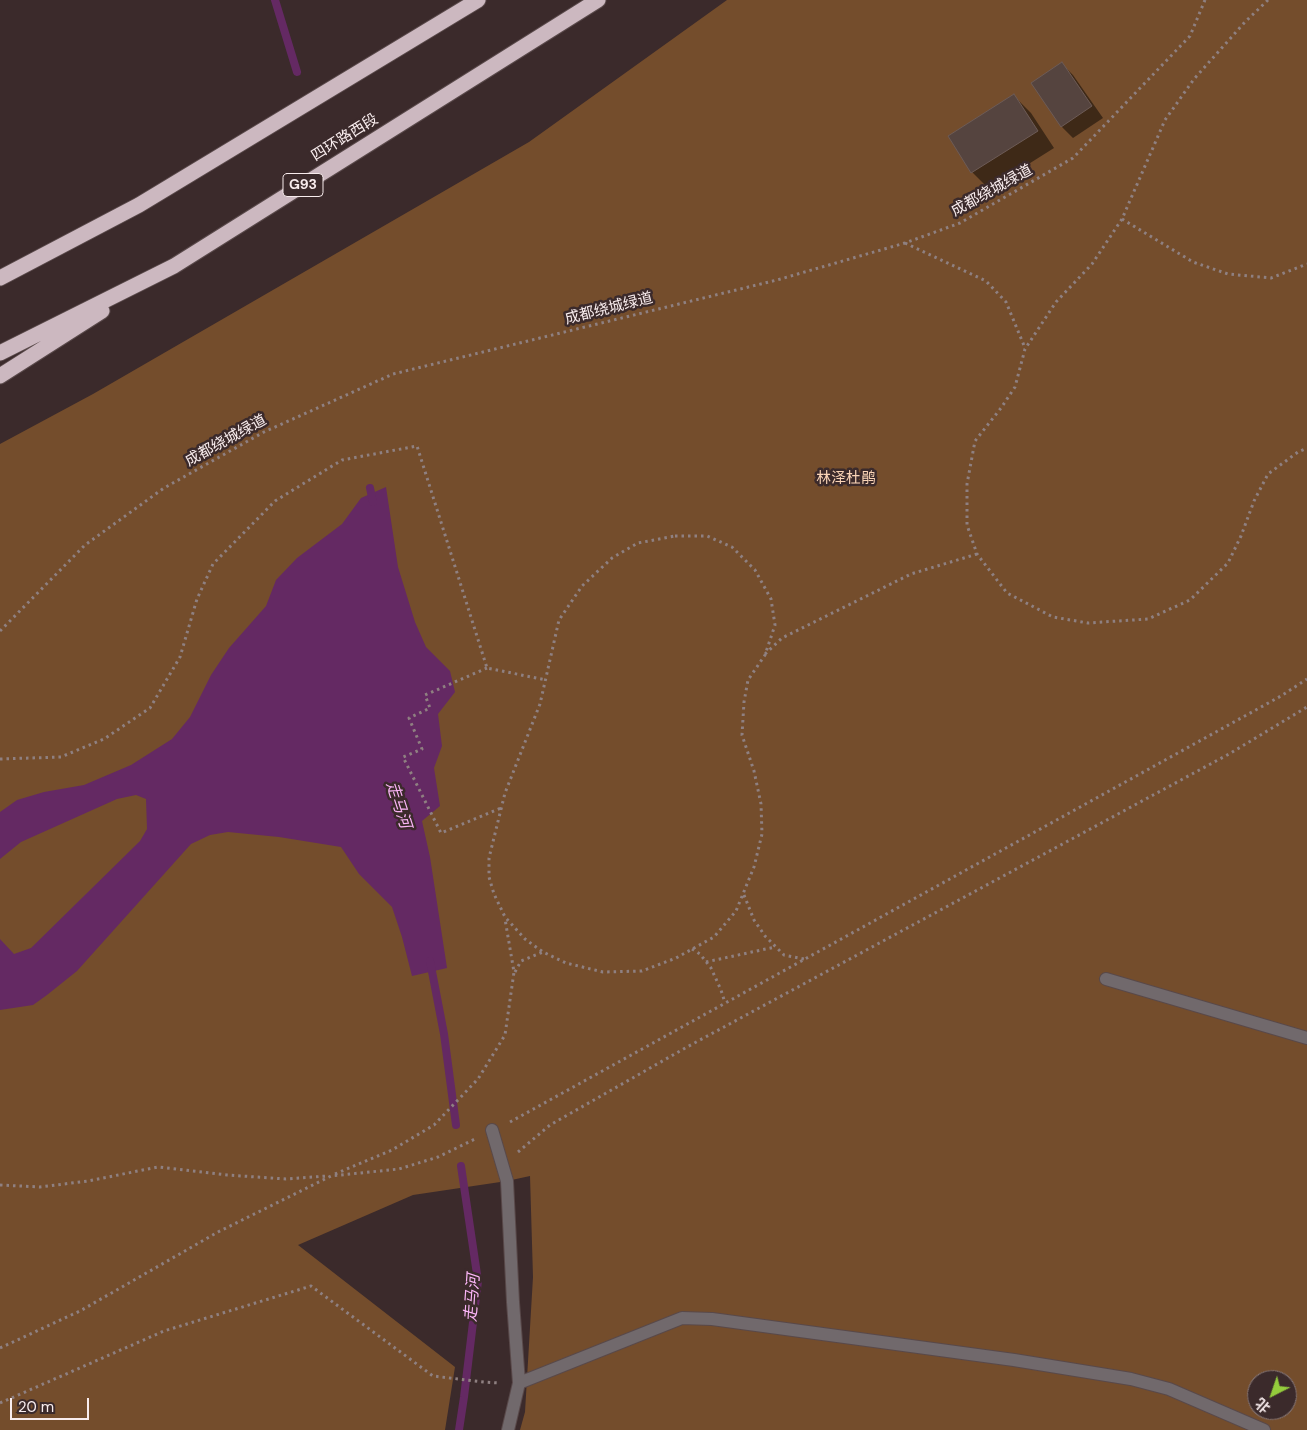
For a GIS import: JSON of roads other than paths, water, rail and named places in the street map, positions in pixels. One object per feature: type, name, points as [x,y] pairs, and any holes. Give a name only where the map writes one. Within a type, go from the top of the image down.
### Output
[{"type":"highway","points":[[0,278],[139,205],[478,0]]},
{"type":"highway","name":"四环路西段","points":[[0,353],[174,266],[598,0]]},
{"type":"highway","points":[[0,376],[174,266]]},
{"type":"lane","points":[[1106,979],[1307,1038]]},
{"type":"lane","points":[[492,1130],[507,1181],[519,1383],[508,1430]]},
{"type":"lane","points":[[519,1383],[682,1318],[712,1319],[1014,1360],[1131,1379],[1168,1389],[1264,1430]]},
{"type":"water","points":[[386,487],[398,567],[415,622],[426,647],[450,671],[455,692],[438,714],[442,746],[434,768],[440,806],[422,821],[430,857],[447,968],[412,976],[392,907],[359,874],[341,847],[279,837],[228,832],[210,835],[191,844],[77,971],[47,995],[33,1005],[0,1010],[0,939],[14,954],[31,948],[140,841],[147,829],[146,799],[136,795],[117,799],[21,842],[0,859],[0,812],[17,800],[44,792],[84,785],[131,765],[172,739],[190,717],[211,675],[229,648],[266,606],[276,580],[297,558],[342,524],[361,498]]},
{"type":"waterway","name":"走马河","points":[[275,0],[297,72]]},
{"type":"waterway","name":"走马河","points":[[370,488],[373,502]]},
{"type":"waterway","name":"走马河","points":[[430,961],[444,1034],[456,1125]]},
{"type":"waterway","name":"走马河","points":[[459,1430],[478,1281],[461,1166]]},
{"type":"park label","name":"林泽杜鹃","points":[[846,479]]}]
